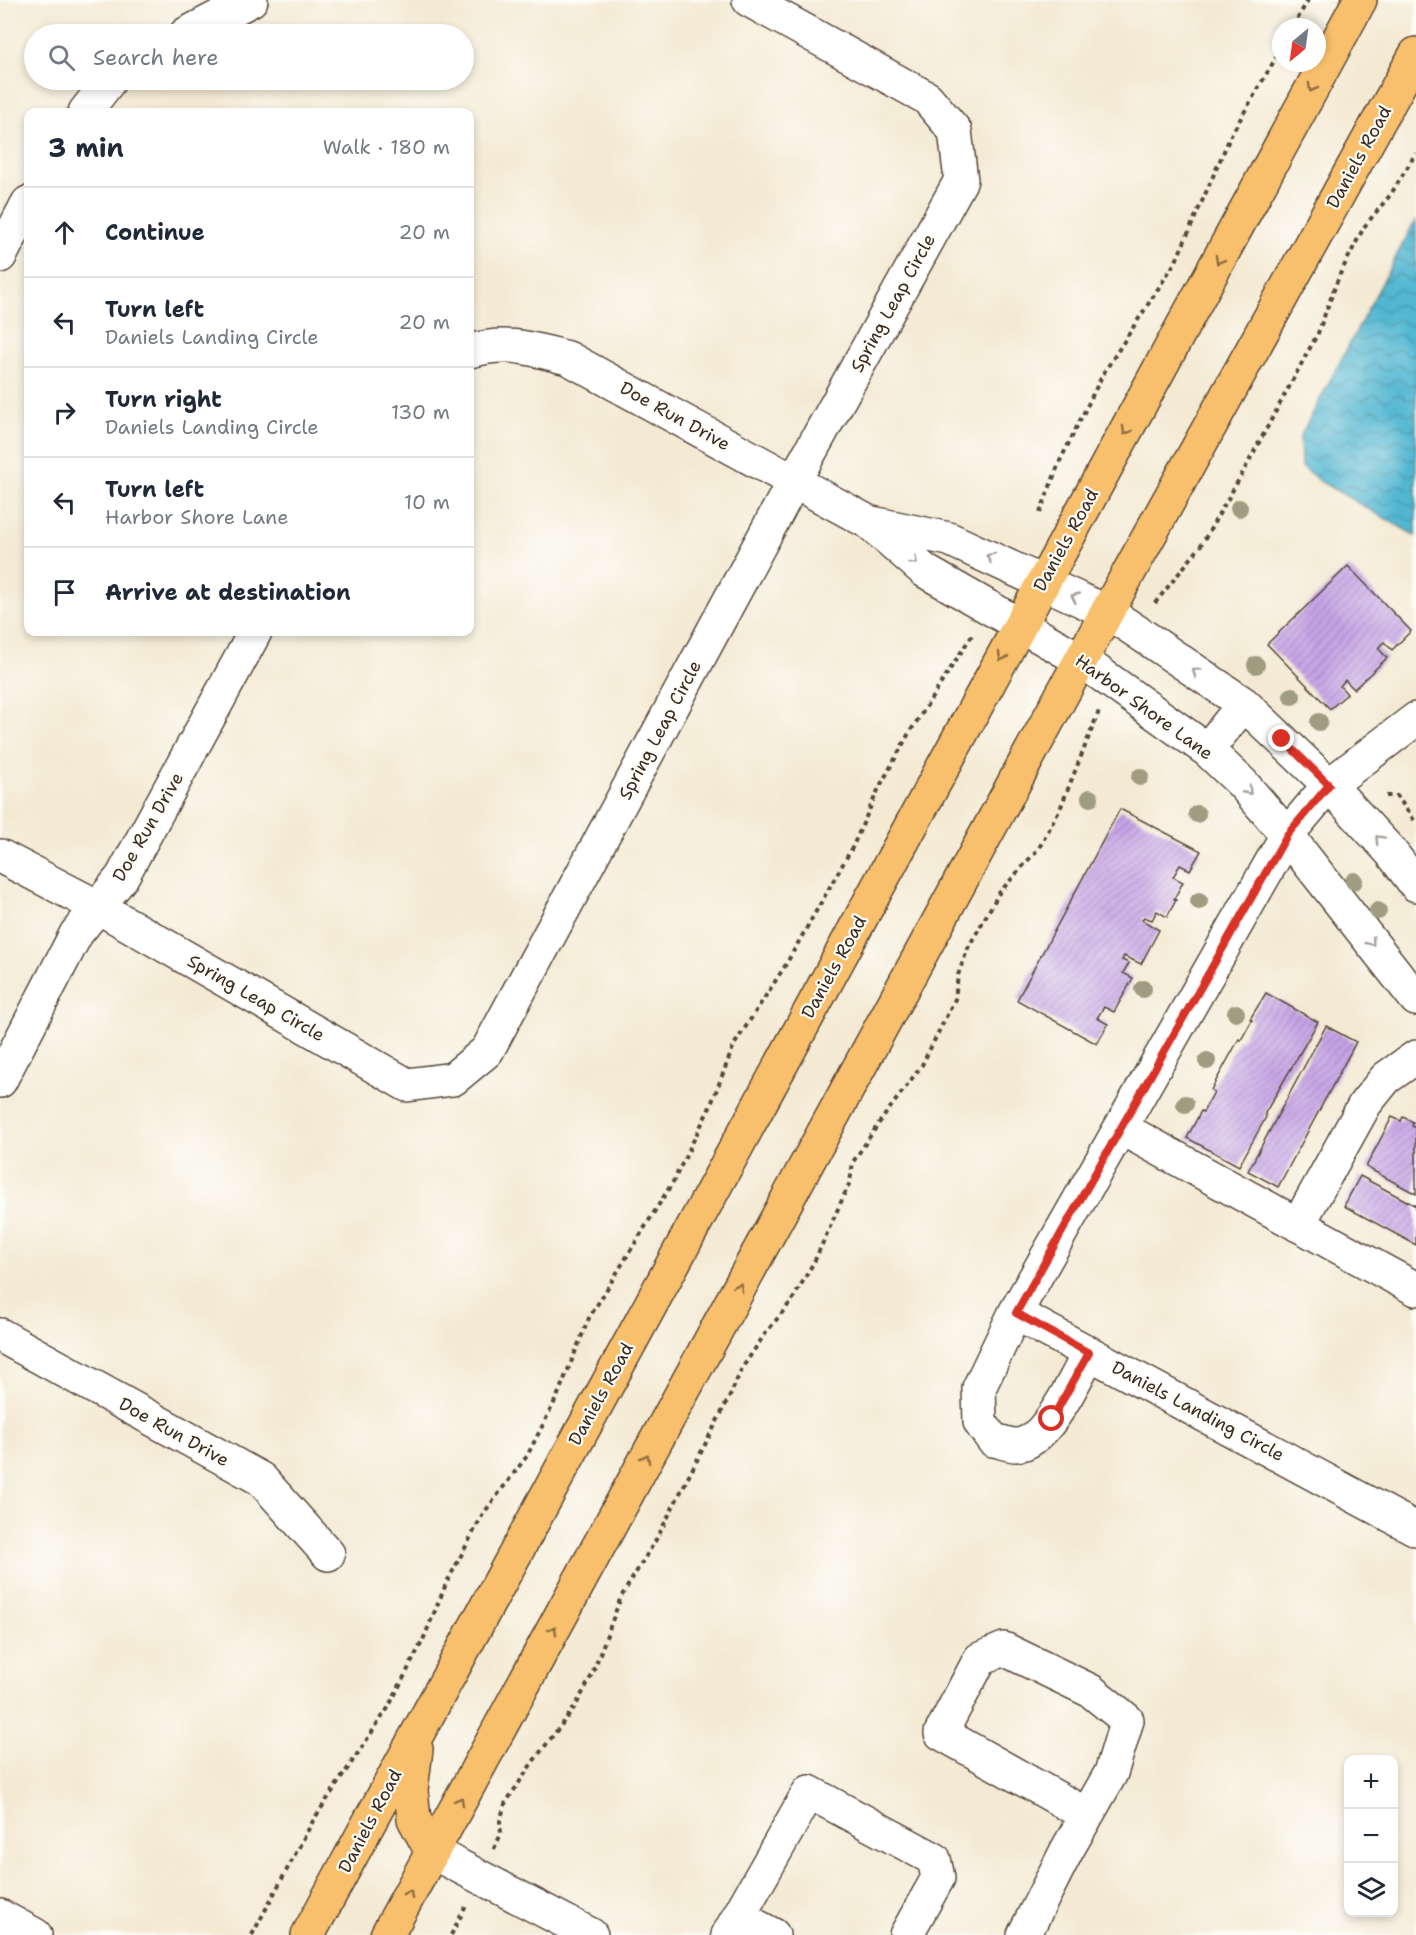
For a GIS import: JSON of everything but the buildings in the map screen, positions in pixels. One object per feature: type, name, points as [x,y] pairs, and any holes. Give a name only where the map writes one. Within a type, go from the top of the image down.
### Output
[{"type":"main road","name":"Daniels Road","points":[[308,1935],[1360,0]]},
{"type":"main road","name":"Daniels Road","points":[[387,1935],[1080,660],[1416,54]]},
{"type":"main road","points":[[418,1732],[411,1790],[414,1819],[432,1852]]},
{"type":"street","points":[[205,24],[251,0]]},
{"type":"street","name":"Spring Leap Circle","points":[[0,856],[98,907],[407,1085],[453,1079],[487,1051],[794,481],[961,180],[955,131],[927,98],[749,0]]},
{"type":"street","points":[[88,108],[102,90]]},
{"type":"street","points":[[0,256],[24,211]]},
{"type":"street","name":"Doe Run Drive","points":[[474,350],[517,345],[568,358],[870,522],[925,571],[1019,626]]},
{"type":"street","name":"Doe Run Drive","points":[[870,522],[949,538],[1043,582]]},
{"type":"street","points":[[1043,582],[1107,612],[1244,704],[1329,785],[1390,851],[1416,885]]},
{"type":"street","name":"Harbor Shore Lane","points":[[1019,626],[1080,660],[1207,750],[1242,783],[1287,835],[1416,999]]},
{"type":"street","name":"Doe Run Drive","points":[[0,1081],[76,934],[122,877],[253,636]]},
{"type":"street","points":[[1207,750],[1244,704]]},
{"type":"street","points":[[1089,1353],[1052,1419],[1035,1438],[1017,1445],[993,1440],[980,1422],[979,1388],[1016,1313],[1287,835],[1329,785],[1416,719]]},
{"type":"street","points":[[1298,1225],[1365,1104],[1386,1078],[1416,1057]]},
{"type":"street","points":[[1121,1128],[1416,1289]]},
{"type":"street","name":"Daniels Landing Circle","points":[[1016,1313],[1416,1529]]},
{"type":"street","name":"Doe Run Drive","points":[[0,1335],[261,1479],[328,1554]]},
{"type":"street","points":[[1024,1935],[1067,1850],[1112,1773],[1127,1720],[1091,1691],[1004,1649],[980,1659],[941,1733],[1087,1815]]},
{"type":"street","points":[[773,1935],[734,1926],[809,1792],[934,1859],[938,1878],[906,1935]]},
{"type":"street","points":[[432,1852],[591,1935]]},
{"type":"street","points":[[0,1916],[35,1935]]},
{"type":"path","points":[[1298,18],[1308,0]]},
{"type":"path","points":[[1035,522],[1059,463],[1103,374],[1176,261],[1232,135],[1272,65]]},
{"type":"path","points":[[1139,634],[1156,601],[1200,547],[1318,333],[1339,276],[1364,227],[1391,194],[1416,153]]},
{"type":"path","points":[[252,1935],[314,1819],[388,1708],[423,1640],[446,1584],[483,1514],[527,1456],[557,1397],[589,1318],[674,1180],[710,1107],[734,1046],[785,966],[852,848],[879,788],[908,735],[952,669],[988,608]]},
{"type":"path","points":[[451,1935],[501,1834],[500,1821],[505,1804],[574,1707],[592,1675],[621,1597],[657,1538],[742,1368],[793,1299],[814,1260],[850,1182],[853,1162],[922,1065],[955,999],[958,975],[968,948],[999,893],[1039,848],[1060,809],[1098,714],[1114,683]]},
{"type":"water","points":[[1416,219],[1416,536],[1321,482],[1301,466],[1300,437]]},
{"type":"route","points":[[1052,1419],[1089,1353],[1016,1313],[1287,835],[1329,785],[1282,739]]}]
